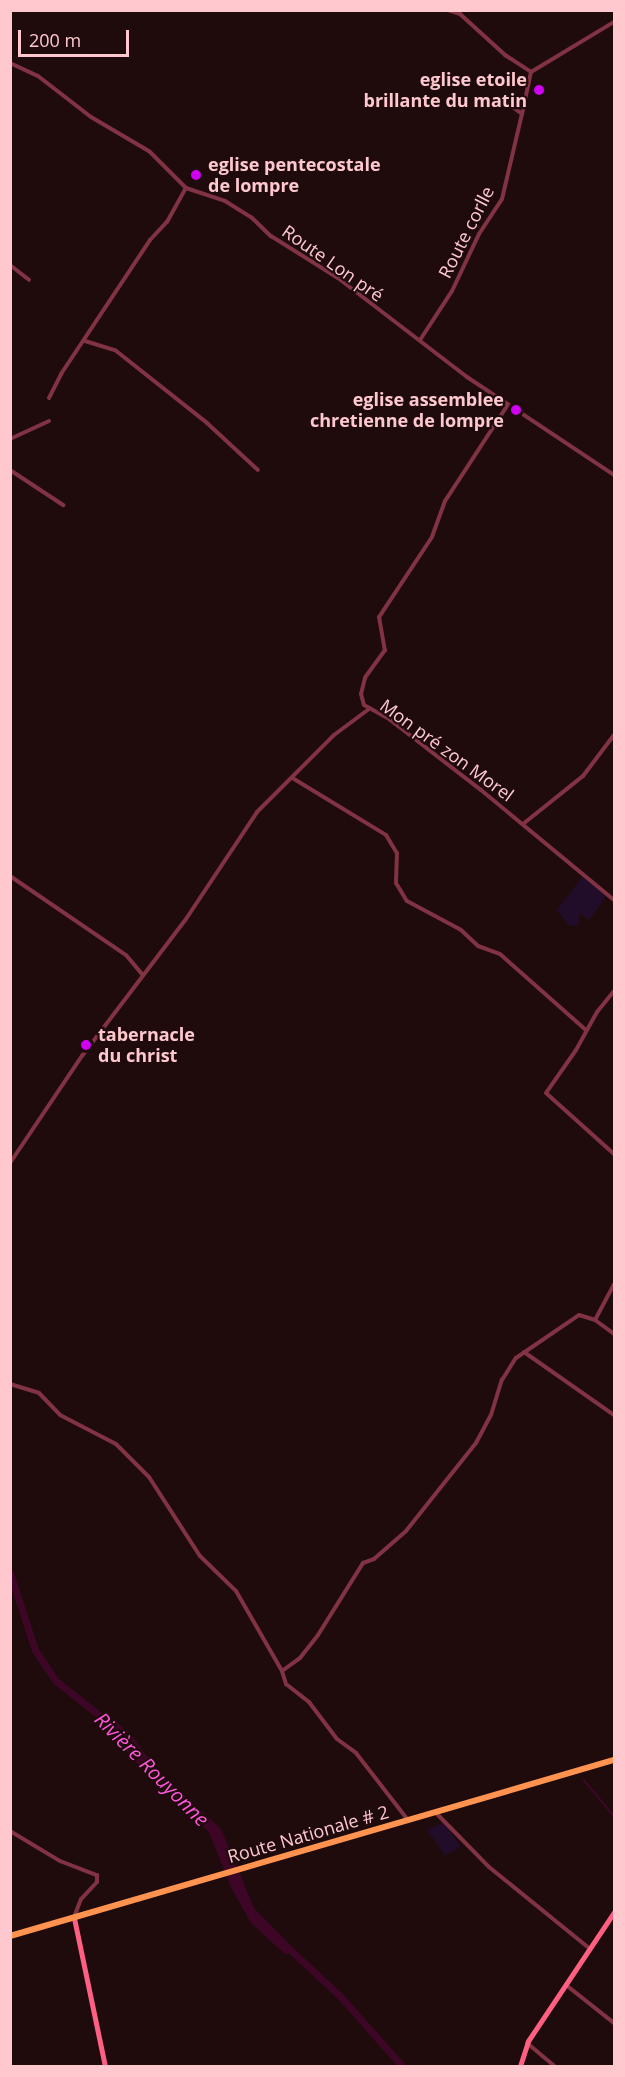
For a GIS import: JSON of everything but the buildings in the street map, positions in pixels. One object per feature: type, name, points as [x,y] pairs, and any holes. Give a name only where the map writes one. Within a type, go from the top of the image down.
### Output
[{"type":"main road","name":"Route Nationale # 2","points":[[10,1936],[437,1814],[615,1760]]},
{"type":"main road","points":[[520,2067],[527,2043],[614,1914]]},
{"type":"main road","points":[[74,1918],[105,2067]]},
{"type":"street","points":[[448,10],[459,14],[505,55],[531,72],[615,22]]},
{"type":"street","name":"Route Lon pré","points":[[10,63],[38,76],[91,117],[149,151],[186,188],[225,201],[251,217],[271,236],[338,278],[507,405],[615,475]]},
{"type":"street","name":"Route corlle","points":[[420,340],[452,291],[502,199],[531,72]]},
{"type":"street","points":[[506,102],[522,114]]},
{"type":"street","points":[[50,398],[52,387],[186,188]]},
{"type":"street","points":[[10,265],[29,280]]},
{"type":"street","points":[[85,341],[115,350],[207,423],[258,470]]},
{"type":"street","name":"Mon pré zon Morel","points":[[507,405],[445,501],[432,537],[379,617],[386,644],[362,686],[364,705],[399,726],[615,900]]},
{"type":"street","points":[[10,439],[49,421]]},
{"type":"street","points":[[10,470],[63,505]]},
{"type":"street","points":[[10,1162],[142,974],[167,946],[257,812],[294,779],[334,735],[369,709]]},
{"type":"street","points":[[523,824],[567,790],[615,735]]},
{"type":"street","points":[[294,779],[386,835],[397,853],[396,883],[407,901],[461,930],[478,946],[500,954],[586,1030]]},
{"type":"street","points":[[10,876],[126,955],[142,974]]},
{"type":"street","points":[[615,991],[586,1030],[546,1093],[615,1154]]},
{"type":"street","points":[[595,1320],[615,1285]]},
{"type":"street","points":[[282,1671],[300,1658],[318,1635],[363,1563],[374,1559],[406,1531],[476,1443],[491,1415],[502,1380],[524,1352],[579,1315],[595,1320],[615,1334]]},
{"type":"street","points":[[524,1352],[615,1415]]},
{"type":"street","points":[[10,1384],[39,1393],[60,1415],[104,1437],[137,1464],[167,1503],[200,1556],[236,1591],[282,1671],[286,1684],[309,1702],[337,1739],[356,1753],[408,1821]]},
{"type":"street","points":[[437,1814],[489,1867],[590,1948]]},
{"type":"street","points":[[10,1831],[60,1861],[97,1875],[97,1882],[81,1899],[74,1918]]},
{"type":"street","points":[[566,1985],[615,2023]]},
{"type":"street","points":[[527,2043],[554,2067]]},
{"type":"shaded area","points":[[582,877],[607,895],[589,920],[580,914],[578,926],[569,925],[557,910]]},
{"type":"shaded area","points":[[444,1822],[461,1847],[445,1855],[427,1830]]},
{"type":"water","points":[[107,1713],[133,1737],[154,1767],[221,1829],[254,1908],[293,1948],[286,1955],[251,1923],[231,1887],[209,1832],[136,1762],[102,1722]]},
{"type":"waterway","name":"Rivière Rouyonne","points":[[10,1573],[35,1650],[56,1681],[109,1723]]},
{"type":"waterway","points":[[584,1780],[614,1816]]},
{"type":"waterway","name":"Rivière Rouyonne","points":[[286,1946],[340,1996],[402,2066]]},
{"type":"place","name":"eglise etoile brillante du matin","points":[[539,90]]},
{"type":"place","name":"eglise pentecostale de lompre","points":[[196,175]]},
{"type":"place","name":"eglise assemblee chretienne de lompre","points":[[516,410]]},
{"type":"place","name":"tabernacle du christ","points":[[86,1045]]}]
